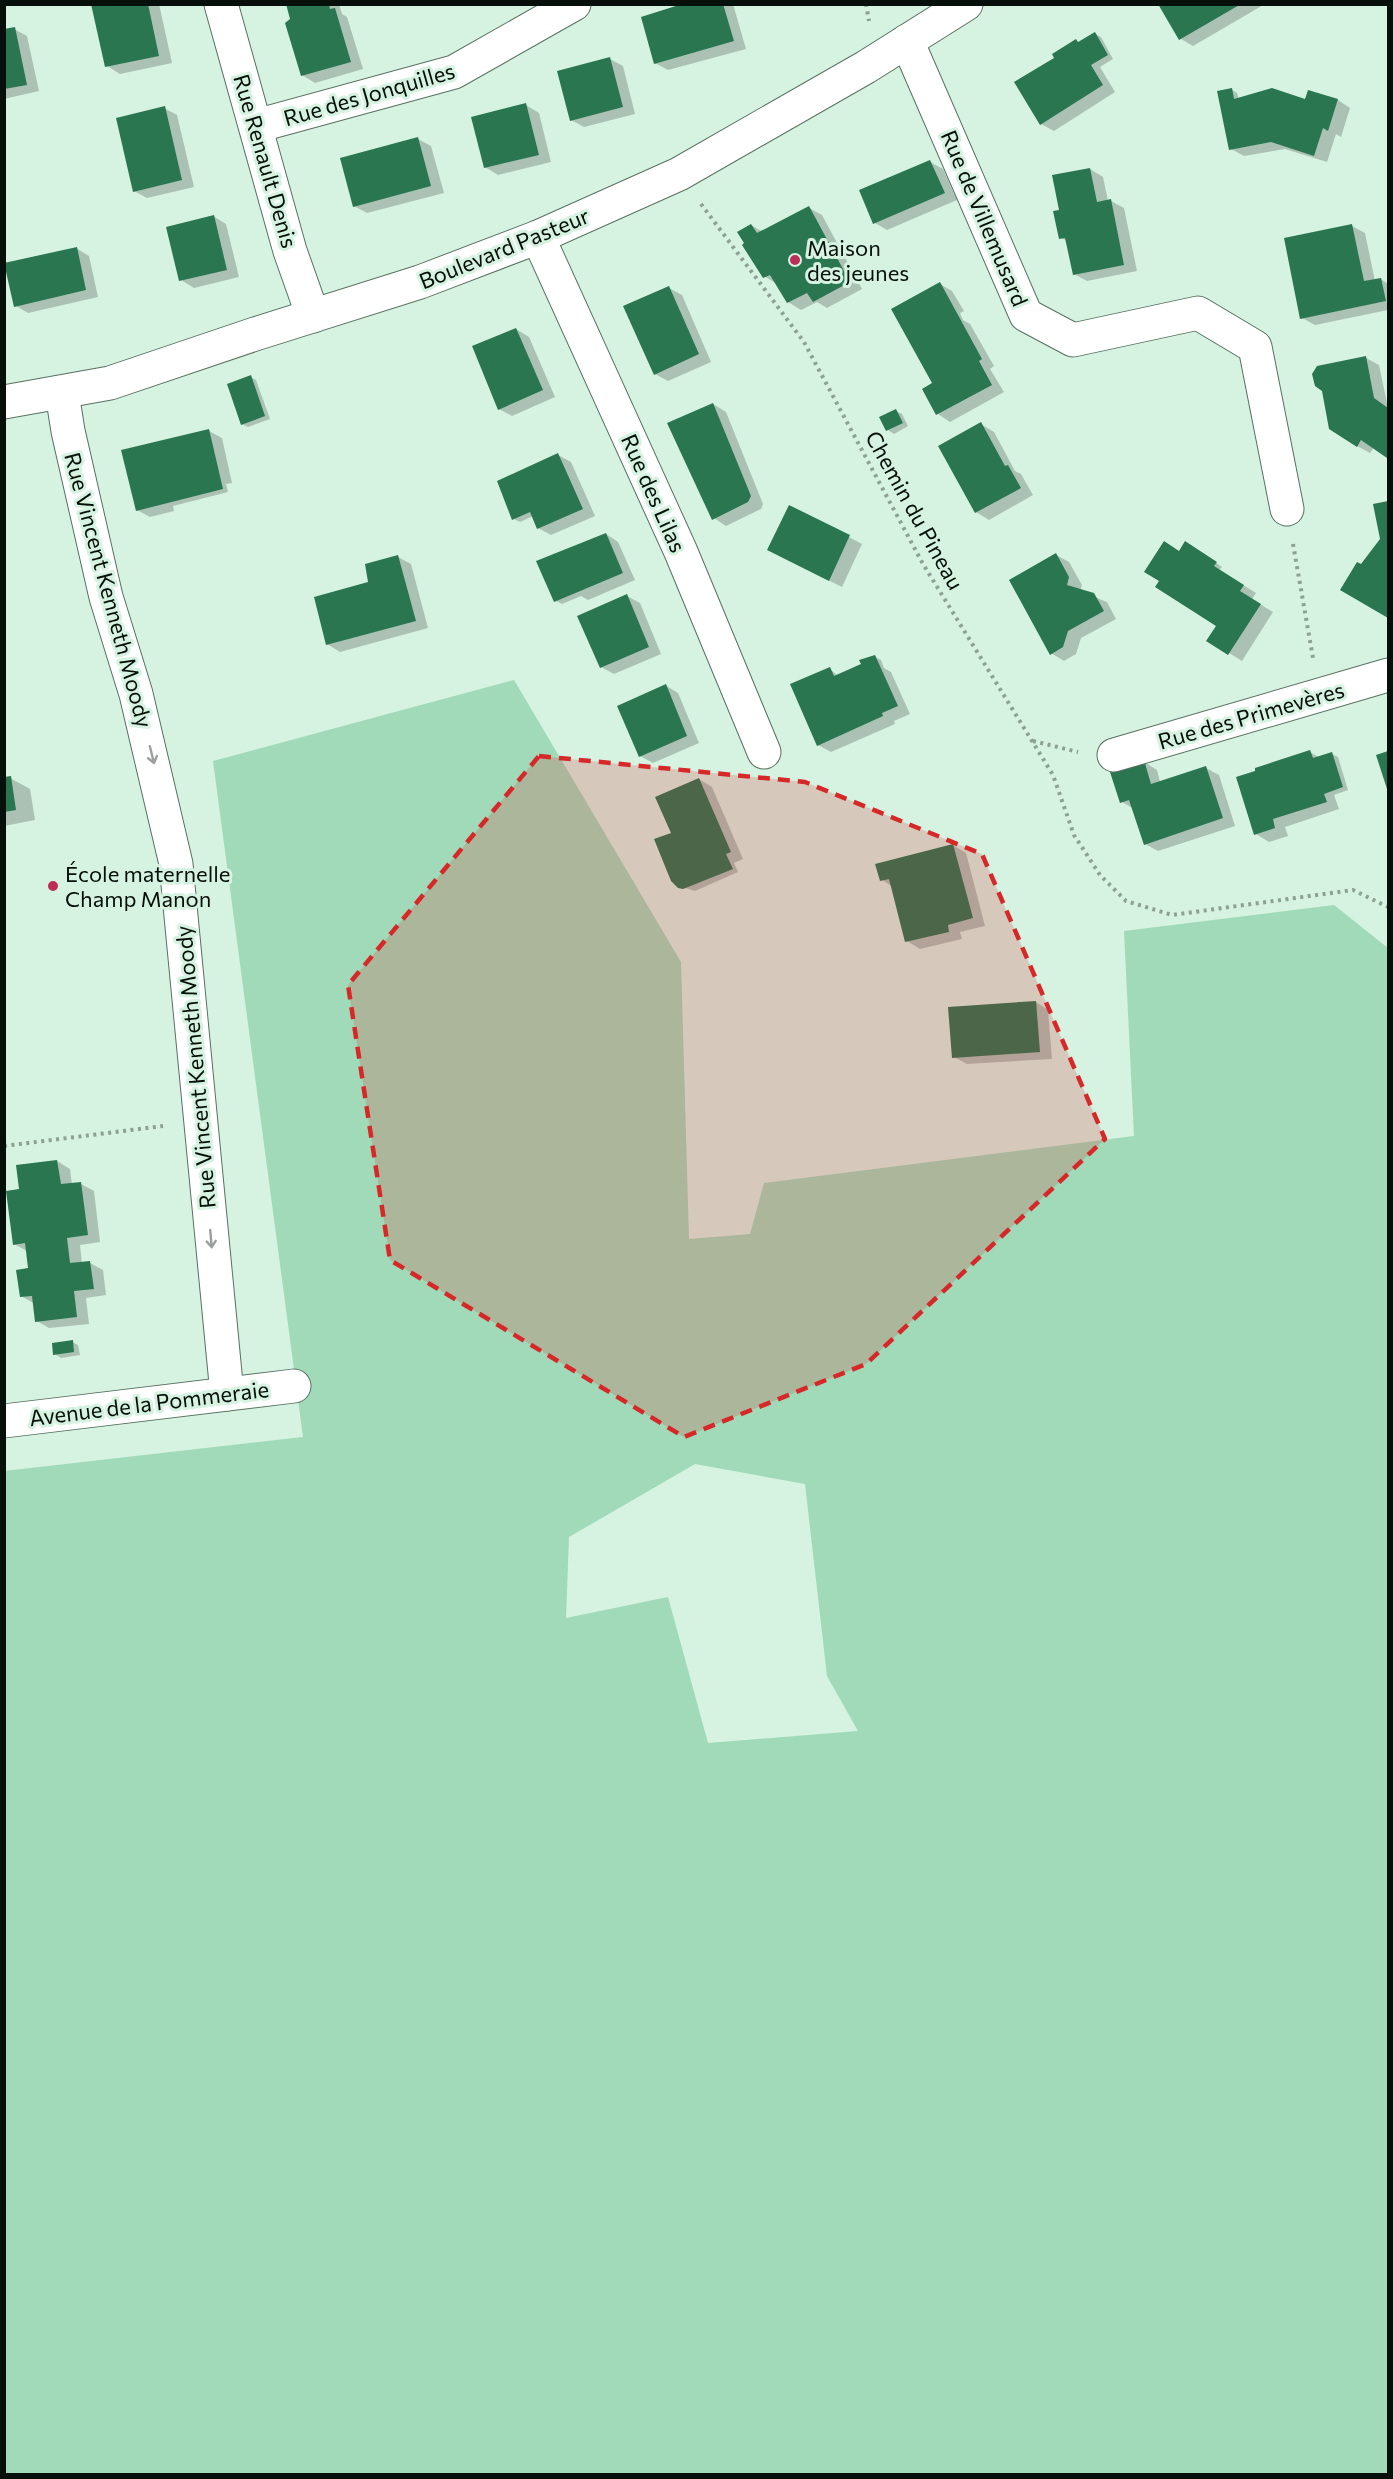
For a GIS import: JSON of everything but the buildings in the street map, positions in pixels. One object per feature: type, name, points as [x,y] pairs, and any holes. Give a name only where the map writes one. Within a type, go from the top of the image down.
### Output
[{"type":"street","name":"Rue Renault Denis","points":[[221,4],[290,250],[313,316]]},
{"type":"street","name":"Rue des Jonquilles","points":[[256,126],[454,72],[574,4]]},
{"type":"street","name":"Boulevard Pasteur","points":[[4,402],[110,383],[420,282],[538,237],[679,174],[966,4]]},
{"type":"street","name":"Rue de Villemusard","points":[[907,41],[1026,315],[1073,340],[1198,313],[1255,347],[1287,509]]},
{"type":"street","name":"Rue des Lilas","points":[[538,237],[681,552],[764,752]]},
{"type":"street","name":"Rue Vincent Kenneth Moody","points":[[62,393],[68,431],[106,597],[139,706],[176,864],[227,1394]]},
{"type":"street","name":"Rue des Primevères","points":[[1114,755],[1389,675]]},
{"type":"street","name":"Avenue de la Pommeraie","points":[[4,1421],[294,1386]]},
{"type":"path","name":"Chemin du Pineau","points":[[679,174],[804,342],[923,564],[1053,775],[1074,835],[1100,875],[1126,901],[1172,915],[1353,890],[1389,907]]},
{"type":"path","points":[[1287,509],[1319,694]]},
{"type":"path","points":[[1033,741],[1070,752]]},
{"type":"path","points":[[4,1146],[200,1121]]},
{"type":"highlighted area","points":[[539,756],[805,782],[982,854],[1105,1139],[866,1364],[684,1437],[390,1260],[348,985]]},
{"type":"green space","points":[[514,680],[681,962],[689,1239],[750,1234],[764,1183],[1134,1136],[1124,931],[1334,905],[1388,948],[1388,2474],[5,2474],[4,1471],[303,1437],[213,761]],"holes":[[[695,1464],[805,1484],[827,1676],[858,1731],[708,1743],[668,1597],[566,1618],[569,1537]]]},
{"type":"place","name":"Maison des jeunes","points":[[795,260]]},
{"type":"place","name":"École maternelle Champ Manon","points":[[53,886]]}]
